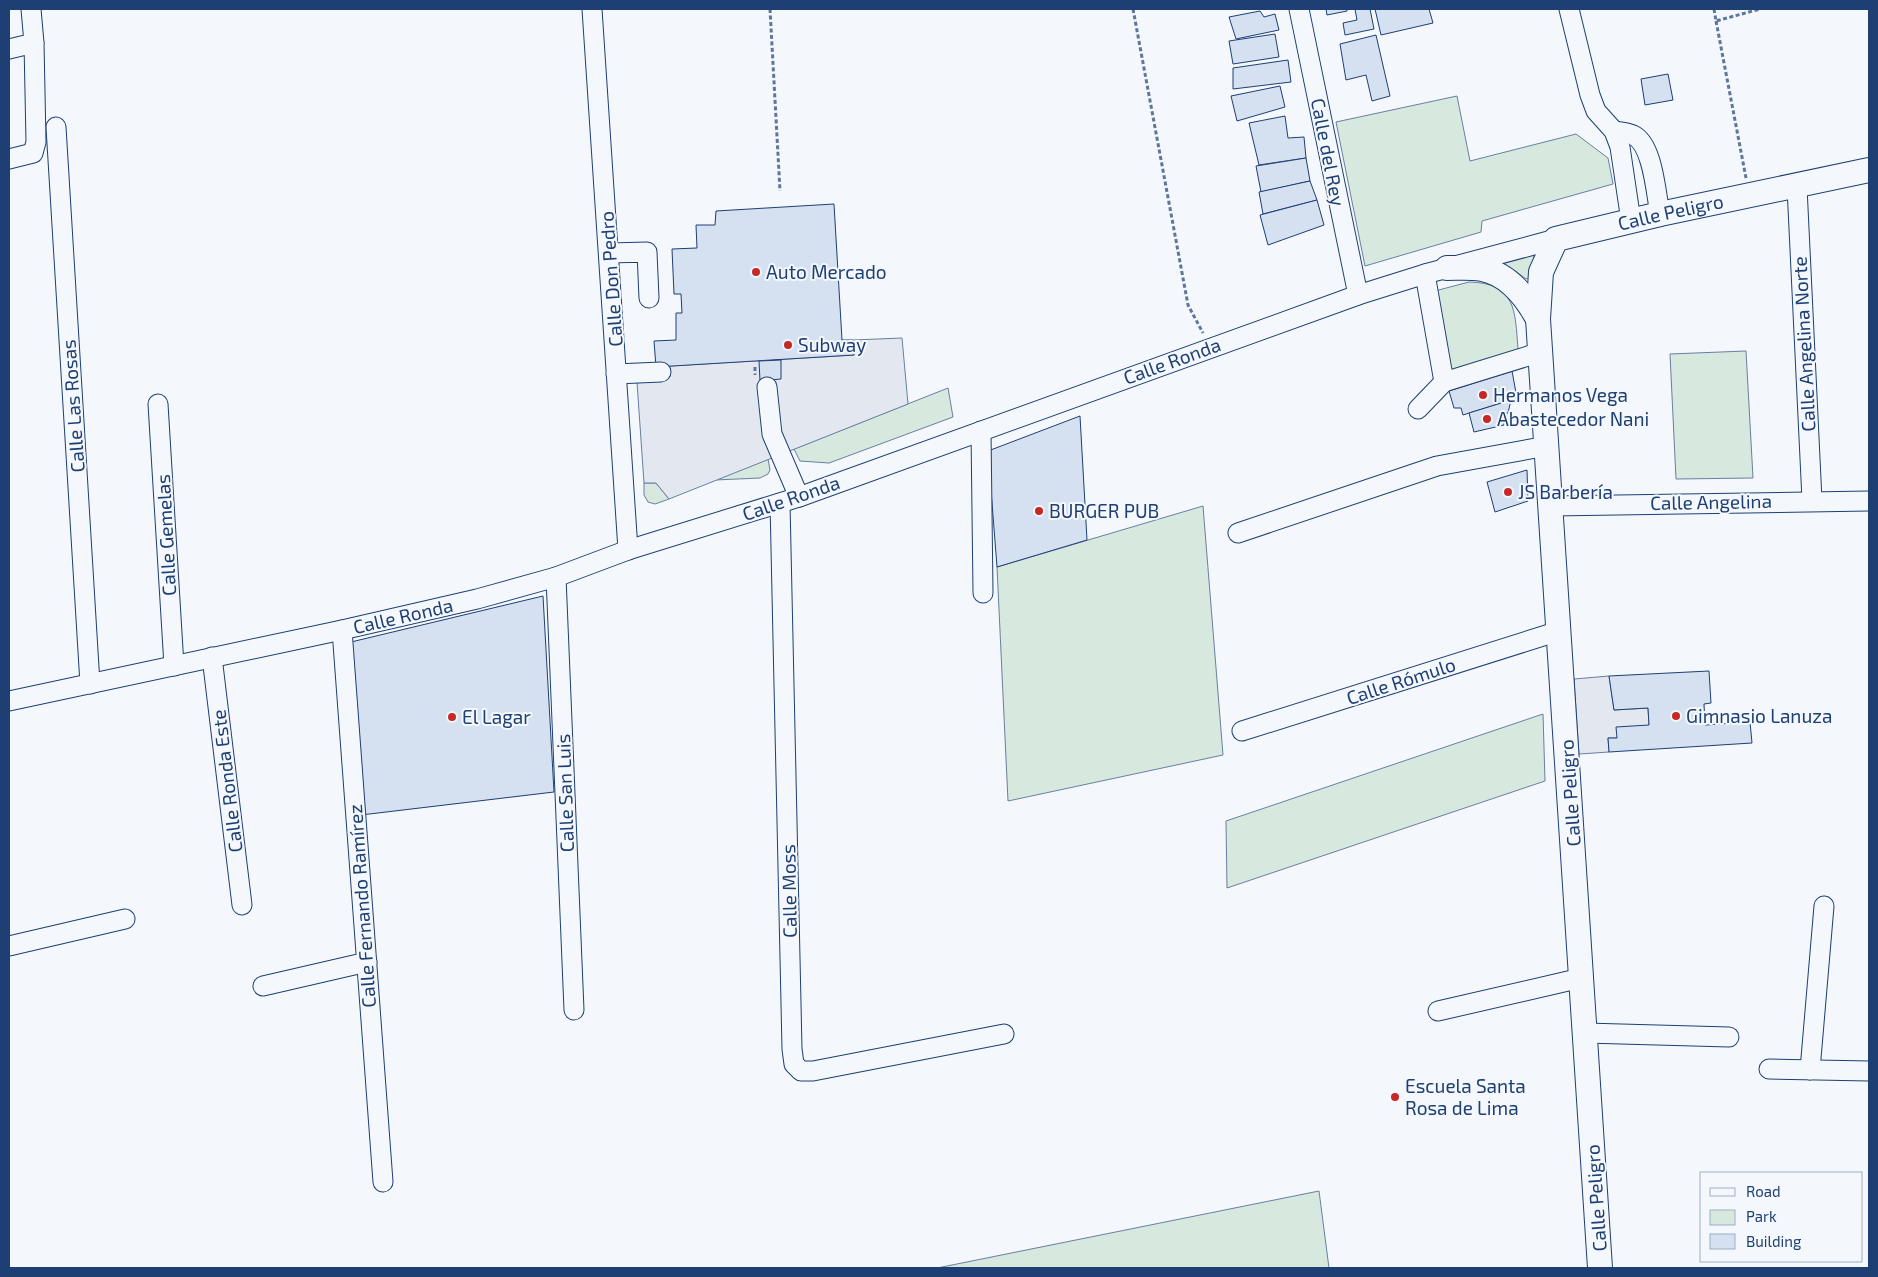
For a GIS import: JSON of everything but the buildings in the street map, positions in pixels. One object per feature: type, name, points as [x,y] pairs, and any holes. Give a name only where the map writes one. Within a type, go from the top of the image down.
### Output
[{"type":"main road","name":"Calle Peligro","points":[[1600,1268],[1552,506],[1538,319],[1541,272],[1556,239],[1630,220],[1796,187],[1869,170]]},
{"type":"main road","name":"Calle Peligro","points":[[1447,268],[1482,269],[1510,282],[1525,297],[1538,319]]},
{"type":"street","points":[[9,159],[33,153],[36,142],[34,43],[31,9]]},
{"type":"street","name":"Calle Don Pedro","points":[[592,9],[610,253],[628,550]]},
{"type":"street","name":"Calle del Rey","points":[[1299,9],[1358,295]]},
{"type":"street","points":[[1569,9],[1590,95],[1596,111],[1614,131],[1620,147],[1630,220]]},
{"type":"street","points":[[9,49],[34,43]]},
{"type":"street","name":"Calle Las Rosas","points":[[56,127],[90,684]]},
{"type":"street","points":[[1614,131],[1634,135],[1646,149],[1649,155],[1660,214]]},
{"type":"street","name":"Calle Angelina Norte","points":[[1796,187],[1812,500]]},
{"type":"street","name":"Calle Ronda","points":[[9,701],[342,630],[478,599],[556,577],[628,550],[798,497],[1358,295],[1425,274],[1556,239]]},
{"type":"street","points":[[610,253],[647,252],[648,298]]},
{"type":"street","points":[[1425,274],[1444,382]]},
{"type":"street","points":[[1418,409],[1444,382],[1541,352]]},
{"type":"street","points":[[616,374],[661,372]]},
{"type":"street","points":[[767,387],[772,434],[798,497]]},
{"type":"street","name":"Calle Gemelas","points":[[158,404],[174,666]]},
{"type":"street","points":[[981,431],[983,593]]},
{"type":"street","points":[[1238,533],[1437,466],[1547,446]]},
{"type":"street","name":"Calle Angelina","points":[[1552,506],[1812,500],[1869,501]]},
{"type":"street","name":"Calle Moss","points":[[780,503],[792,1049],[794,1064],[801,1071],[812,1071],[1004,1034]]},
{"type":"street","name":"Calle San Luis","points":[[556,577],[574,1010]]},
{"type":"street","name":"Calle Fernando Ramírez","points":[[342,630],[383,1182]]},
{"type":"street","name":"Calle Rómulo","points":[[1242,732],[1559,631]]},
{"type":"street","name":"Calle Ronda Este","points":[[212,657],[242,905]]},
{"type":"street","points":[[1810,1070],[1824,906]]},
{"type":"street","points":[[9,946],[126,919]]},
{"type":"street","points":[[263,986],[367,962]]},
{"type":"street","points":[[1438,1011],[1581,978]]},
{"type":"street","points":[[1585,1033],[1729,1038]]},
{"type":"street","points":[[1769,1069],[1869,1071]]},
{"type":"path","points":[[770,9],[780,191]]},
{"type":"path","points":[[1132,9],[1188,305],[1210,347]]},
{"type":"path","points":[[1714,9],[1750,196]]},
{"type":"path","points":[[1716,21],[1760,9]]},
{"type":"green space","points":[[1457,96],[1470,161],[1576,134],[1608,158],[1613,184],[1482,221],[1481,232],[1365,266],[1336,122]]},
{"type":"green space","points":[[1534,247],[1534,276],[1526,279],[1491,259]]},
{"type":"green space","points":[[1469,282],[1496,287],[1510,301],[1516,322],[1518,349],[1446,373],[1431,292]]},
{"type":"green space","points":[[1746,351],[1753,478],[1676,479],[1670,354]]},
{"type":"green space","points":[[948,388],[953,417],[829,463],[800,461],[794,449]]},
{"type":"green space","points":[[768,459],[770,470],[768,474],[760,478],[715,480]]},
{"type":"green space","points":[[644,483],[656,483],[669,499],[655,504],[648,502],[644,495]]},
{"type":"green space","points":[[1203,506],[1223,755],[1008,801],[997,567]]},
{"type":"green space","points":[[1543,714],[1545,781],[1227,888],[1226,821]]},
{"type":"green space","points":[[1319,1191],[1329,1268],[937,1268]]},
{"type":"shaded area","points":[[902,338],[908,404],[669,499],[656,483],[644,483],[636,368],[854,355],[853,340]]},
{"type":"shaded area","points":[[1609,676],[1614,710],[1648,708],[1649,725],[1617,738],[1608,738],[1609,752],[1579,754],[1574,679]]},
{"type":"place","name":"Auto Mercado","points":[[756,272]]},
{"type":"place","name":"Subway","points":[[788,345]]},
{"type":"place","name":"Hermanos Vega","points":[[1483,395]]},
{"type":"place","name":"Abastecedor Nani","points":[[1487,419]]},
{"type":"place","name":"JS Barbería","points":[[1508,492]]},
{"type":"place","name":"BURGER PUB","points":[[1039,511]]},
{"type":"place","name":"Gimnasio Lanuza","points":[[1676,716]]},
{"type":"place","name":"El Lagar","points":[[452,717]]},
{"type":"place","name":"Escuela Santa Rosa de Lima","points":[[1395,1097]]}]
